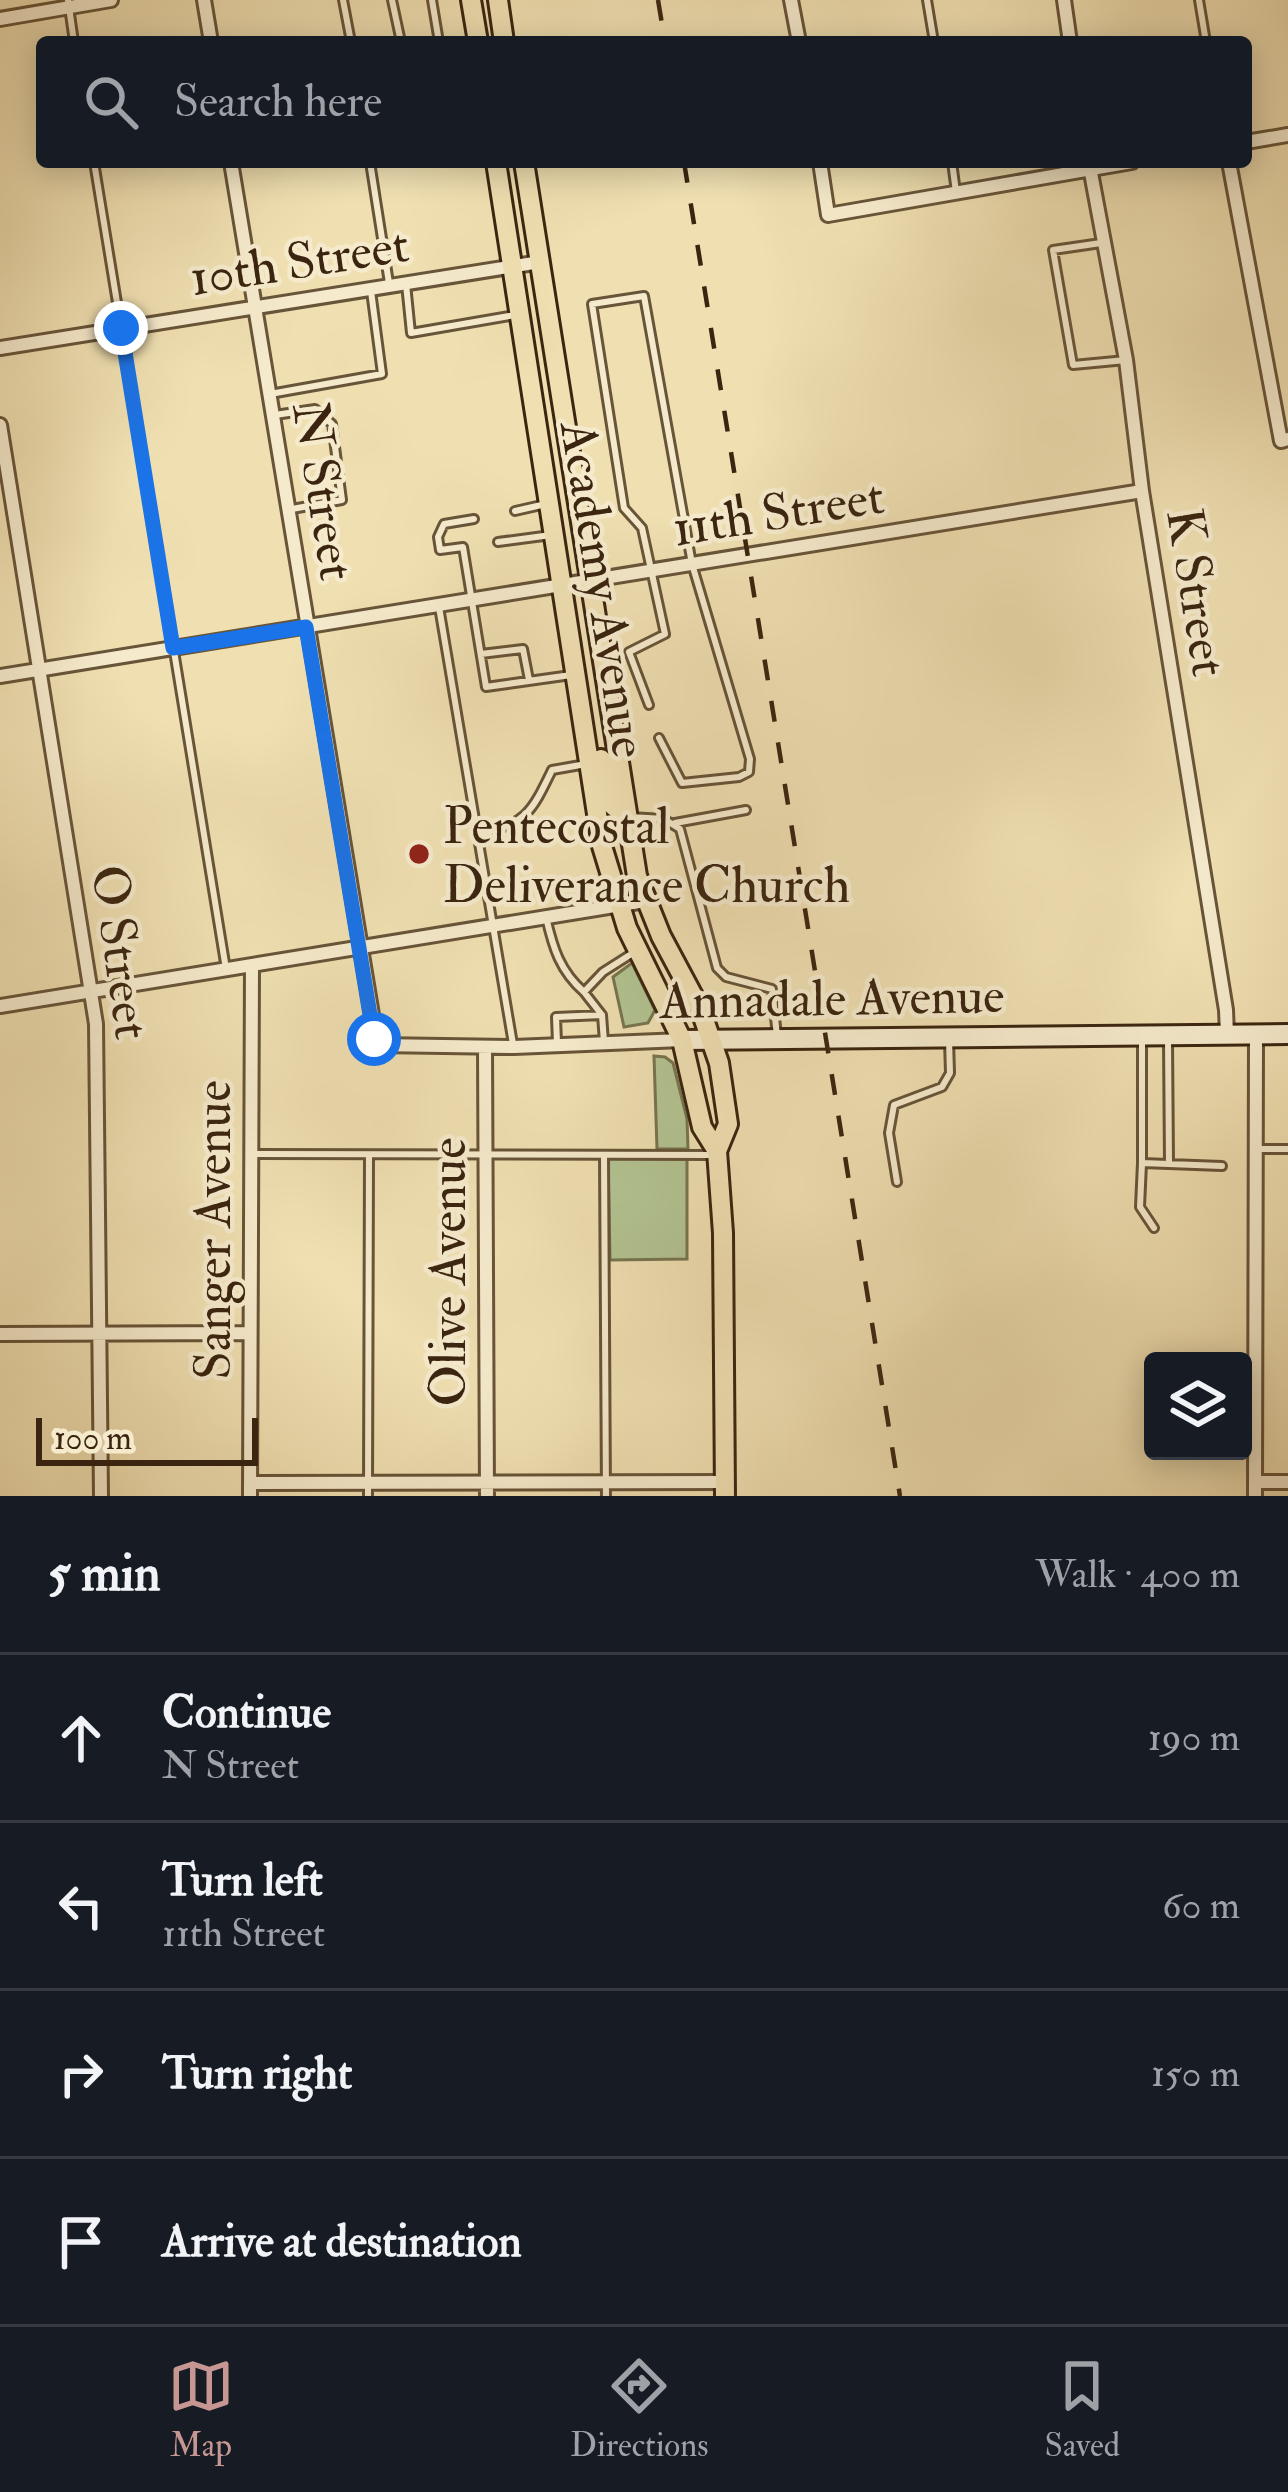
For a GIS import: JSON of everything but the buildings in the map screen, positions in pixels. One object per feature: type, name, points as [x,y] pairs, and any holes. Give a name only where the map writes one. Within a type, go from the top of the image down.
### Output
[{"type":"main road","points":[[471,0],[477,36]]},
{"type":"main road","points":[[498,0],[504,36]]},
{"type":"main road","name":"Academy Avenue","points":[[497,168],[602,846],[619,906],[682,1040],[702,1127],[717,1153]]},
{"type":"main road","name":"Academy Avenue","points":[[525,168],[626,818],[645,901],[711,1039],[728,1124],[717,1153],[723,1233],[725,1489]]},
{"type":"main road","points":[[584,729],[600,755],[614,809],[626,818]]},
{"type":"street","points":[[0,19],[68,3],[111,0]]},
{"type":"street","points":[[205,0],[210,36]]},
{"type":"street","points":[[791,0],[798,36]]},
{"type":"street","points":[[1064,0],[1069,36]]},
{"type":"street","points":[[1252,141],[1288,135]]},
{"type":"street","name":"N Street","points":[[232,168],[377,1045]]},
{"type":"street","points":[[821,168],[828,214],[1080,168]]},
{"type":"street","name":"K Street","points":[[1090,168],[1126,360],[1227,1034]]},
{"type":"street","points":[[1229,168],[1284,440]]},
{"type":"street","name":"10th Street","points":[[0,348],[540,262]]},
{"type":"street","name":"O Street","points":[[0,425],[98,1055],[101,1496]]},
{"type":"street","name":"11th Street","points":[[0,676],[1142,491]]},
{"type":"street","points":[[0,1006],[645,901]]},
{"type":"street","name":"Sanger Avenue","points":[[250,1490],[252,965]]},
{"type":"street","points":[[1256,1034],[1256,1489],[1288,1482]]},
{"type":"street","name":"Annadale Avenue","points":[[377,1045],[514,1047],[711,1039],[1288,1034]]},
{"type":"street","name":"Olive Avenue","points":[[485,1047],[487,1489]]},
{"type":"street","points":[[0,1334],[250,1333]]},
{"type":"street","points":[[250,1490],[725,1489]]},
{"type":"lane","points":[[343,0],[350,36]]},
{"type":"lane","points":[[392,0],[400,36]]},
{"type":"lane","points":[[432,0],[438,36]]},
{"type":"lane","points":[[927,0],[933,36]]},
{"type":"lane","points":[[1199,0],[1205,36]]},
{"type":"lane","points":[[68,3],[73,36]]},
{"type":"lane","points":[[95,168],[226,969]]},
{"type":"lane","points":[[371,168],[389,284]]},
{"type":"lane","points":[[953,168],[956,192]]},
{"type":"lane","points":[[1106,242],[1053,250],[1073,365],[1126,360]]},
{"type":"lane","points":[[406,281],[411,333],[519,314]]},
{"type":"lane","points":[[270,394],[382,374],[370,288]]},
{"type":"lane","points":[[649,705],[629,652],[665,634],[642,529],[624,508],[592,304],[644,296],[692,564],[751,759],[749,772],[682,783],[659,738]]},
{"type":"lane","points":[[274,416],[315,409],[332,424],[342,483],[342,500],[288,509]]},
{"type":"lane","points":[[515,511],[550,503]]},
{"type":"lane","points":[[474,519],[439,529],[440,550],[475,545]]},
{"type":"lane","points":[[498,542],[554,534]]},
{"type":"lane","points":[[463,547],[486,687],[575,674]]},
{"type":"lane","points":[[439,605],[514,1047]]},
{"type":"lane","points":[[481,653],[523,649],[530,681]]},
{"type":"lane","points":[[479,833],[516,826],[533,808],[552,770],[590,764]]},
{"type":"lane","points":[[671,823],[746,810]]},
{"type":"lane","points":[[626,818],[655,817],[680,829],[717,968],[726,977],[772,989],[777,1038]]},
{"type":"lane","points":[[546,917],[554,953],[602,1015],[604,1042]]},
{"type":"lane","points":[[584,992],[603,972],[638,949]]},
{"type":"lane","points":[[557,1043],[556,1017],[602,1015]]},
{"type":"lane","points":[[1142,1034],[1140,1207],[1154,1228]]},
{"type":"lane","points":[[1168,1034],[1169,1163]]},
{"type":"lane","points":[[897,1182],[889,1133],[894,1105],[942,1087],[950,1073],[949,1037]]},
{"type":"lane","points":[[1256,1149],[1288,1149]]},
{"type":"lane","points":[[251,1154],[717,1153]]},
{"type":"lane","points":[[368,1490],[369,1155]]},
{"type":"lane","points":[[604,1155],[606,1489]]},
{"type":"lane","points":[[1142,1163],[1222,1166]]},
{"type":"green space","points":[[632,963],[655,1010],[648,1023],[624,1027],[613,977]]},
{"type":"green space","points":[[654,1056],[673,1063],[687,1119],[688,1149],[657,1149]]},
{"type":"green space","points":[[608,1158],[687,1158],[687,1259],[610,1260]]},
{"type":"railway","points":[[658,0],[664,36]]},
{"type":"railway","points":[[685,168],[900,1496]]},
{"type":"place","name":"Pentecostal Deliverance Church","points":[[419,854]]},
{"type":"route","points":[[121,328],[173,648],[306,627],[374,1039]]}]
